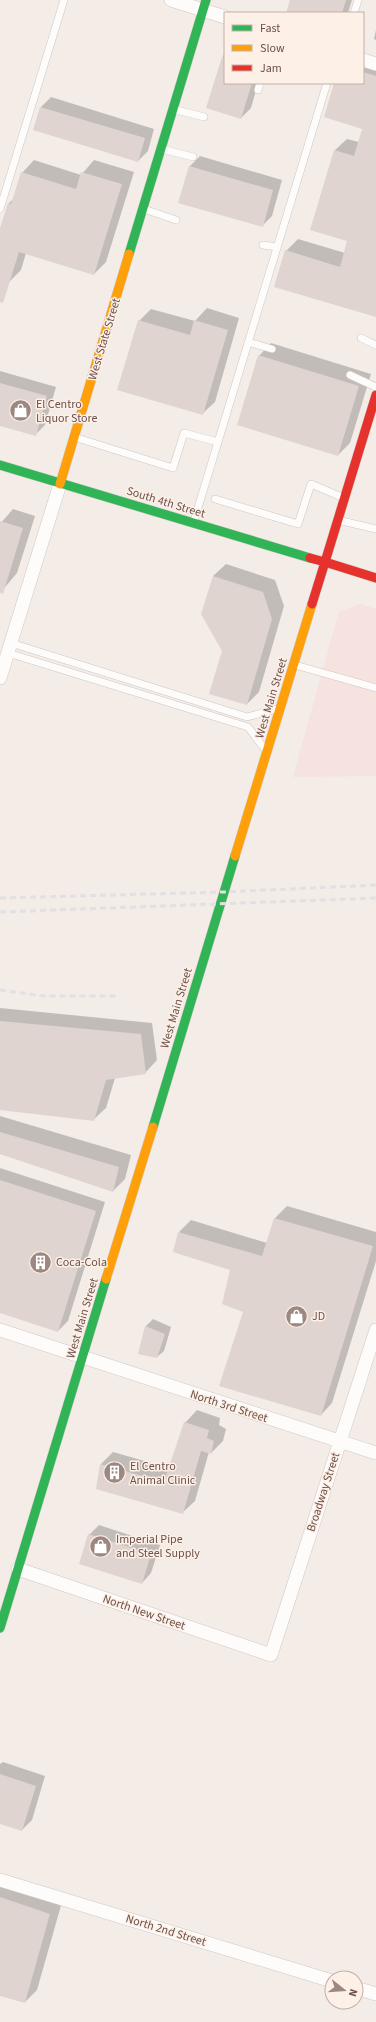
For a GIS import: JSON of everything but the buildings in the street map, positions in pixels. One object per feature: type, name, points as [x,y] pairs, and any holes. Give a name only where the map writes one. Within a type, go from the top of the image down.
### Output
[{"type":"main road","name":"West State Street","points":[[60,484],[204,5]]},
{"type":"main road","name":"West Main Street","points":[[0,1628],[3,1606],[18,1569],[376,395]]},
{"type":"main road","name":"South 4th Street","points":[[0,465],[376,578]]},
{"type":"street","points":[[171,0],[204,5],[224,16]]},
{"type":"street","points":[[364,60],[376,64]]},
{"type":"street","name":"West State Street","points":[[0,678],[60,484]]},
{"type":"street","name":"North 3rd Street","points":[[0,1330],[376,1453]]},
{"type":"street","name":"Broadway Street","points":[[271,1655],[376,1330]]},
{"type":"street","name":"North New Street","points":[[18,1569],[271,1655]]},
{"type":"street","name":"North 2nd Street","points":[[0,1880],[324,1978]]},
{"type":"street","points":[[364,1990],[376,1994]]},
{"type":"lane","points":[[0,209],[64,0]]},
{"type":"lane","points":[[354,12],[358,0]]},
{"type":"lane","points":[[193,523],[327,84]]},
{"type":"lane","points":[[173,109],[204,118]]},
{"type":"lane","points":[[161,149],[193,158]]},
{"type":"lane","points":[[143,209],[176,220]]},
{"type":"lane","points":[[263,245],[277,247]]},
{"type":"lane","points":[[361,338],[376,345]]},
{"type":"lane","points":[[248,342],[272,349]]},
{"type":"lane","points":[[350,375],[376,387]]},
{"type":"lane","points":[[74,437],[173,468],[184,433],[218,442]]},
{"type":"lane","points":[[214,499],[298,524],[311,484],[344,498]]},
{"type":"lane","points":[[337,520],[376,529]]},
{"type":"lane","points":[[9,648],[247,717],[280,708]]},
{"type":"lane","points":[[9,648],[248,727],[267,752]]},
{"type":"lane","points":[[293,665],[376,688]]},
{"type":"shaded area","points":[[360,604],[376,609],[376,776],[293,777],[339,612]]},
{"type":"railway","points":[[0,898],[224,892],[376,885]]},
{"type":"railway","points":[[0,912],[376,898]]},
{"type":"railway","points":[[0,990],[44,996],[117,996]]},
{"type":"traffic: fast","points":[[129,254],[206,0]]},
{"type":"traffic: fast","points":[[0,465],[310,558]]},
{"type":"traffic: fast","points":[[153,1127],[235,856]]},
{"type":"traffic: fast","points":[[0,1628],[106,1279]]},
{"type":"traffic: slow","points":[[60,484],[129,254]]},
{"type":"traffic: slow","points":[[235,856],[312,604]]},
{"type":"traffic: slow","points":[[106,1279],[153,1127]]},
{"type":"traffic: jam","points":[[310,558],[325,562],[376,395]]},
{"type":"traffic: jam","points":[[312,604],[325,562],[376,578]]},
{"type":"place","name":"El Centro Liquor Store","points":[[21,411]]},
{"type":"place","name":"Coca-Cola","points":[[40,1262]]},
{"type":"place","name":"JD","points":[[297,1316]]},
{"type":"place","name":"El Centro Animal Clinic","points":[[115,1473]]},
{"type":"place","name":"Imperial Pipe and Steel Supply","points":[[101,1546]]}]
